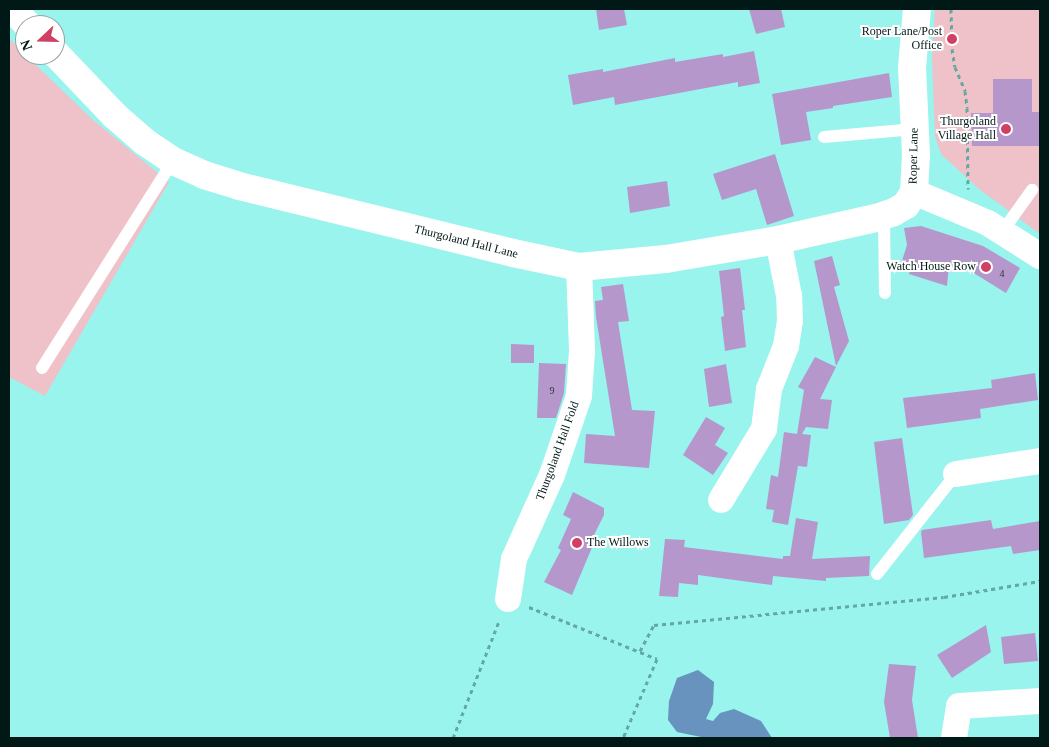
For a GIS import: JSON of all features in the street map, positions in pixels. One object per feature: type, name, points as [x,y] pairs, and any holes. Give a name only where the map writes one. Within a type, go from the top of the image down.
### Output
[{"type":"street","name":"Roper Lane","points":[[916,9],[912,68],[915,130],[914,192],[1002,232],[1040,256]]},
{"type":"street","name":"Thurgoland Hall Lane","points":[[65,64],[114,115],[144,142],[173,161],[204,175],[239,186],[513,253],[579,267],[666,258],[778,240],[884,216],[906,205],[914,192]]},
{"type":"street","points":[[721,500],[764,429],[769,389],[786,346],[790,321],[789,296],[778,240]]},
{"type":"street","name":"Thurgoland Hall Fold","points":[[508,599],[514,559],[552,476],[579,396],[582,351],[579,267]]},
{"type":"street","points":[[956,474],[1040,461]]},
{"type":"street","points":[[954,738],[959,706],[1040,701]]},
{"type":"lane","points":[[824,137],[915,130]]},
{"type":"lane","points":[[42,368],[173,161]]},
{"type":"lane","points":[[1002,232],[1032,190]]},
{"type":"lane","points":[[884,216],[885,293]]},
{"type":"lane","points":[[877,574],[956,474]]},
{"type":"path","points":[[951,9],[952,49],[956,67],[965,91],[967,108],[968,187],[966,214]]},
{"type":"path","points":[[640,651],[654,625],[944,598],[1040,581]]},
{"type":"path","points":[[453,738],[508,599],[657,659],[622,738]]},
{"type":"shaded area","points":[[935,9],[1040,9],[1040,234],[979,189],[941,154],[935,137],[932,58]]},
{"type":"shaded area","points":[[9,39],[15,45],[15,65],[36,65],[92,119],[169,182],[45,396],[9,377]]},
{"type":"water","points":[[698,670],[714,682],[713,704],[706,719],[713,721],[720,713],[734,709],[761,721],[772,738],[706,738],[677,732],[668,720],[669,701],[677,678]]},
{"type":"building","points":[[596,9],[624,9],[627,25],[599,30]]},
{"type":"building","points":[[749,9],[781,9],[785,27],[756,34]]},
{"type":"building","points":[[754,51],[760,83],[738,87],[738,82],[615,105],[614,97],[573,105],[568,75],[603,69],[603,72],[675,58],[675,62],[723,54],[723,57]]},
{"type":"building","points":[[889,73],[892,97],[806,112],[811,140],[781,145],[772,94]]},
{"type":"building","name":"Thurgoland Village Hall","points":[[993,79],[1032,79],[1032,112],[1040,112],[1040,146],[972,146],[971,113],[993,113]]},
{"type":"building","points":[[775,154],[794,216],[767,225],[756,189],[722,200],[713,174]]},
{"type":"building","points":[[667,181],[670,206],[630,213],[627,187]]},
{"type":"building","points":[[921,226],[983,246],[1020,268],[1006,293],[972,272],[949,265],[947,286],[909,274],[910,270],[900,267],[907,245],[904,228]]},
{"type":"building","points":[[832,256],[840,285],[834,287],[849,341],[836,366],[814,261]]},
{"type":"building","points":[[740,268],[745,310],[742,310],[746,347],[725,351],[721,317],[724,316],[719,271]]},
{"type":"building","points":[[623,284],[629,321],[618,322],[632,410],[655,411],[649,468],[584,463],[586,434],[615,436],[595,301],[603,300],[601,287]]},
{"type":"building","points":[[511,344],[534,345],[534,363],[511,363]]},
{"type":"building","points":[[815,357],[836,367],[820,399],[832,400],[828,429],[806,427],[802,434],[811,435],[807,467],[798,466],[788,525],[772,522],[774,510],[766,509],[771,475],[778,477],[784,432],[797,434],[804,390],[798,387]]},
{"type":"building","points":[[539,363],[566,364],[564,393],[556,418],[537,418]]},
{"type":"building","points":[[726,364],[732,403],[709,407],[704,369]]},
{"type":"building","points":[[1035,373],[1038,400],[980,409],[981,418],[907,428],[903,398],[992,388],[991,380]]},
{"type":"building","points":[[706,417],[725,428],[715,445],[728,453],[713,475],[683,455]]},
{"type":"building","points":[[902,438],[913,515],[909,520],[884,524],[874,442]]},
{"type":"building","points":[[573,492],[604,508],[604,515],[593,537],[596,538],[572,595],[544,582],[561,550],[558,548],[571,519],[563,515]]},
{"type":"building","points":[[796,518],[818,522],[812,559],[870,556],[869,576],[826,578],[826,581],[773,576],[772,585],[698,575],[698,585],[679,583],[678,597],[659,596],[665,539],[685,540],[684,547],[783,559],[783,556],[790,556]]},
{"type":"building","points":[[991,520],[993,529],[1040,521],[1040,550],[1013,554],[1011,546],[924,558],[922,530]]},
{"type":"building","points":[[986,625],[991,652],[952,678],[937,655]]},
{"type":"building","points":[[1035,633],[1038,661],[1004,664],[1001,637]]},
{"type":"building","points":[[889,664],[916,666],[912,700],[918,738],[890,738],[884,702]]},
{"type":"place","name":"Roper Lane/Post Office","points":[[952,39]]},
{"type":"place","name":"Thurgoland Village Hall","points":[[1006,129]]},
{"type":"place","name":"Watch House Row","points":[[986,267]]},
{"type":"place","name":"The Willows","points":[[577,543]]}]
